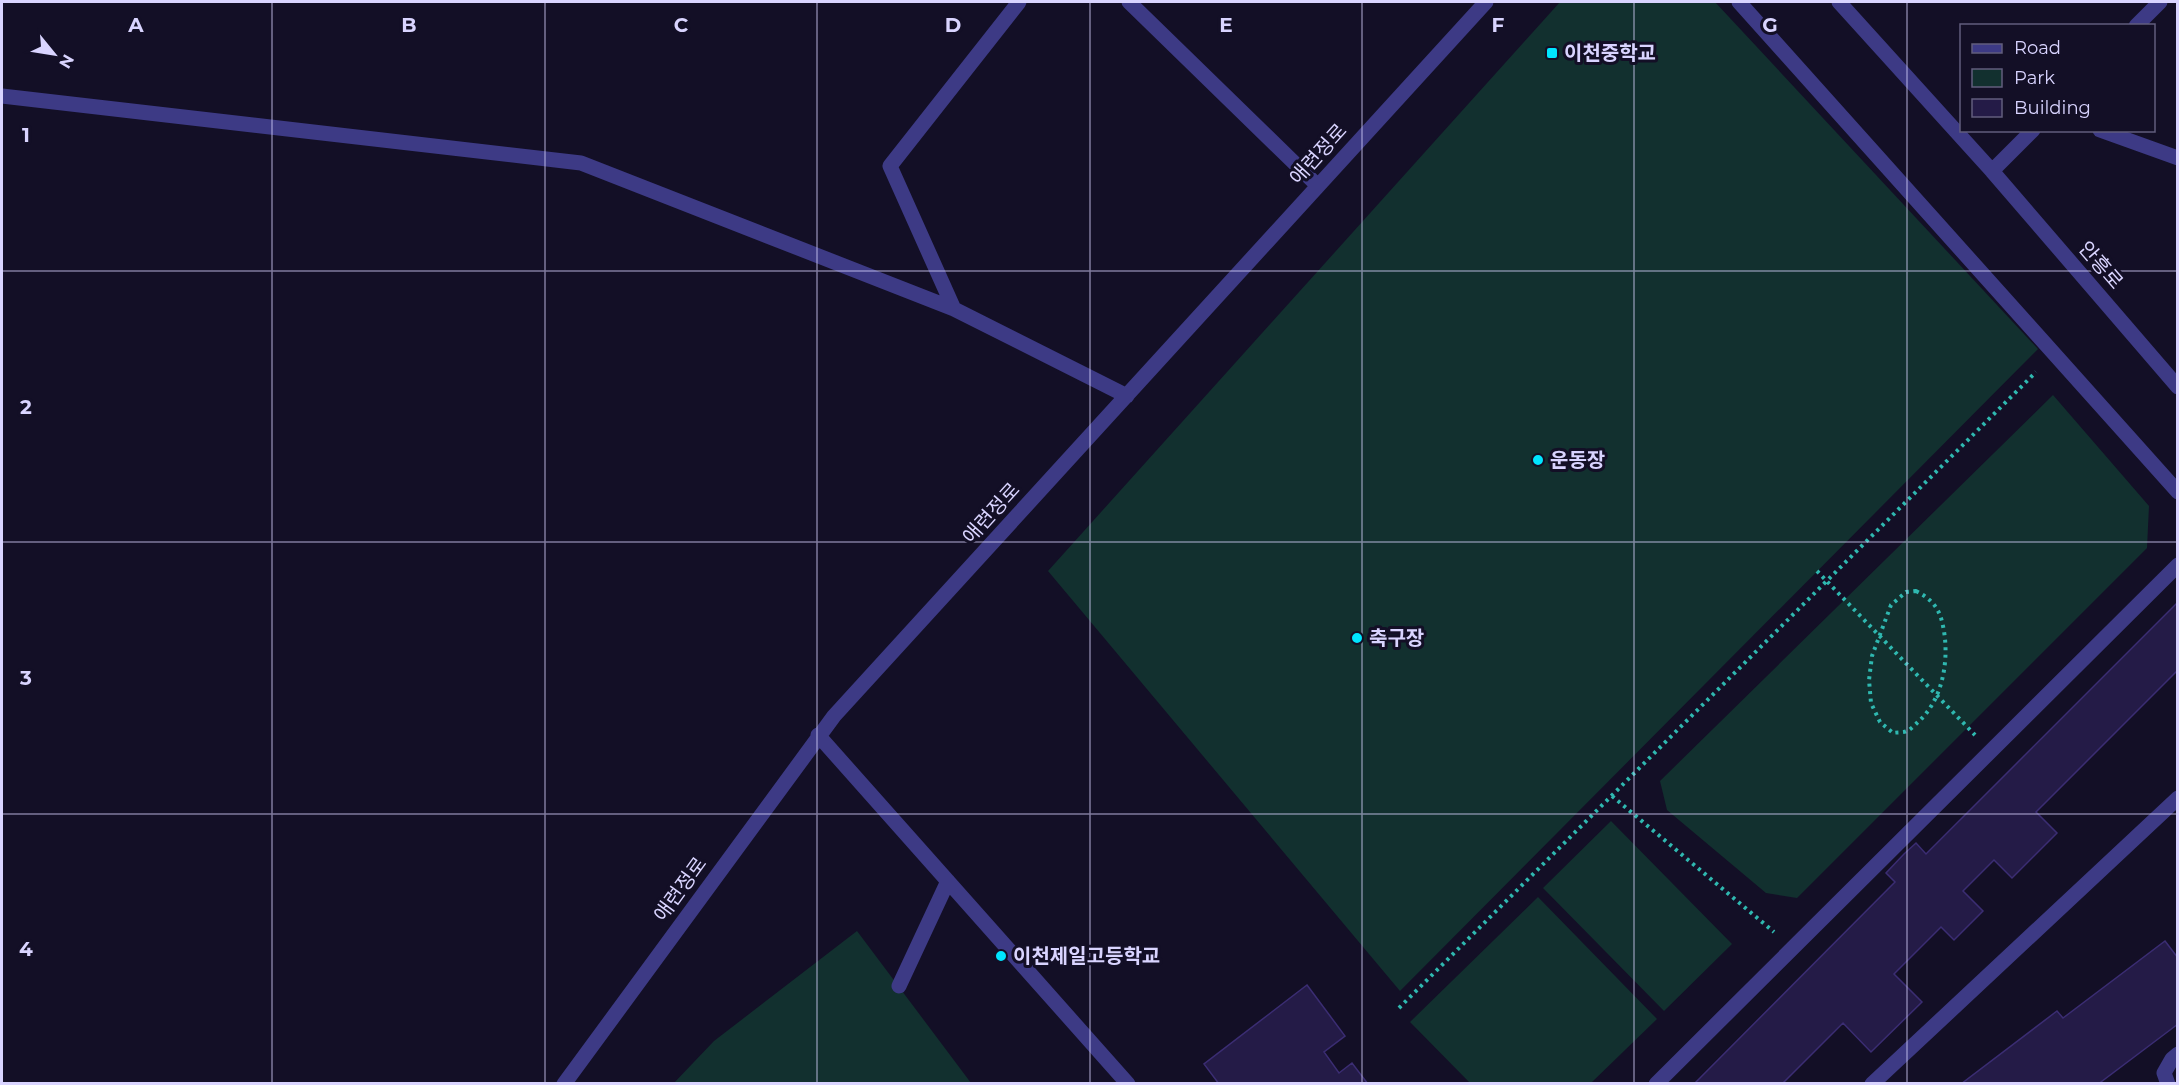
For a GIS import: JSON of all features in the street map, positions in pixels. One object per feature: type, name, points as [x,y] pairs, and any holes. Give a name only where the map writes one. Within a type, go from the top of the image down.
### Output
[{"type":"street","points":[[954,309],[890,166],[1018,2]]},
{"type":"street","points":[[1129,2],[1318,186]]},
{"type":"street","name":"애련정로","points":[[564,1083],[834,716],[1485,2]]},
{"type":"street","points":[[1739,2],[2178,492]]},
{"type":"street","name":"안흥로","points":[[1839,2],[1992,171],[2178,387]]},
{"type":"street","points":[[2138,24],[2160,2]]},
{"type":"street","points":[[2,96],[581,163],[954,309],[1127,396]]},
{"type":"street","points":[[1992,171],[2031,132]]},
{"type":"street","points":[[2106,132],[2178,158]]},
{"type":"street","points":[[1656,1083],[2178,565]]},
{"type":"street","points":[[818,735],[1128,1083]]},
{"type":"street","points":[[1872,1083],[2178,798]]},
{"type":"street","points":[[899,986],[948,881]]},
{"type":"street","points":[[2168,1083],[2164,1073],[2172,1059],[2178,1054]]},
{"type":"path","points":[[1399,1008],[2054,354]]},
{"type":"path","points":[[1817,571],[1990,751]]},
{"type":"path","points":[[1916,591],[1927,596],[1941,617],[1945,641],[1945,666],[1937,695],[1927,713],[1907,731],[1893,733],[1880,722],[1871,703],[1869,680],[1872,656],[1880,636],[1891,605],[1906,592],[1916,591]]},
{"type":"path","points":[[1612,796],[1792,948]]},
{"type":"green space","name":"운동장","points":[[1560,2],[1715,2],[2038,349],[1400,991],[1048,571]]},
{"type":"green space","points":[[2053,395],[2149,506],[2147,548],[1797,898],[1766,893],[1667,810],[1660,781]]},
{"type":"green space","points":[[1611,821],[1732,944],[1664,1011],[1543,888]]},
{"type":"green space","points":[[1538,897],[1657,1019],[1591,1083],[1470,1083],[1410,1022]]},
{"type":"green space","points":[[857,931],[971,1083],[673,1084],[714,1041]]},
{"type":"building","points":[[2178,602],[2178,670],[2036,812],[2057,833],[2012,878],[1994,860],[1963,891],[1983,911],[1954,940],[1941,927],[1894,974],[1922,1002],[1871,1052],[1843,1023],[1782,1084],[1694,1084],[1895,882],[1886,873],[1904,854],[1916,843],[1926,854]]},
{"type":"building","points":[[2165,941],[2178,958],[2178,1024],[2101,1082],[2102,1084],[1961,1084],[2057,1011],[2063,1018]]},
{"type":"building","points":[[1307,985],[1345,1036],[1324,1052],[1339,1073],[1352,1063],[1368,1084],[1219,1084],[1204,1064]]},
{"type":"place","name":"이천중학교","points":[[1552,53]]},
{"type":"place","name":"운동장","points":[[1538,460]]},
{"type":"place","name":"축구장","points":[[1357,638]]},
{"type":"place","name":"이천제일고등학교","points":[[1001,956]]}]
